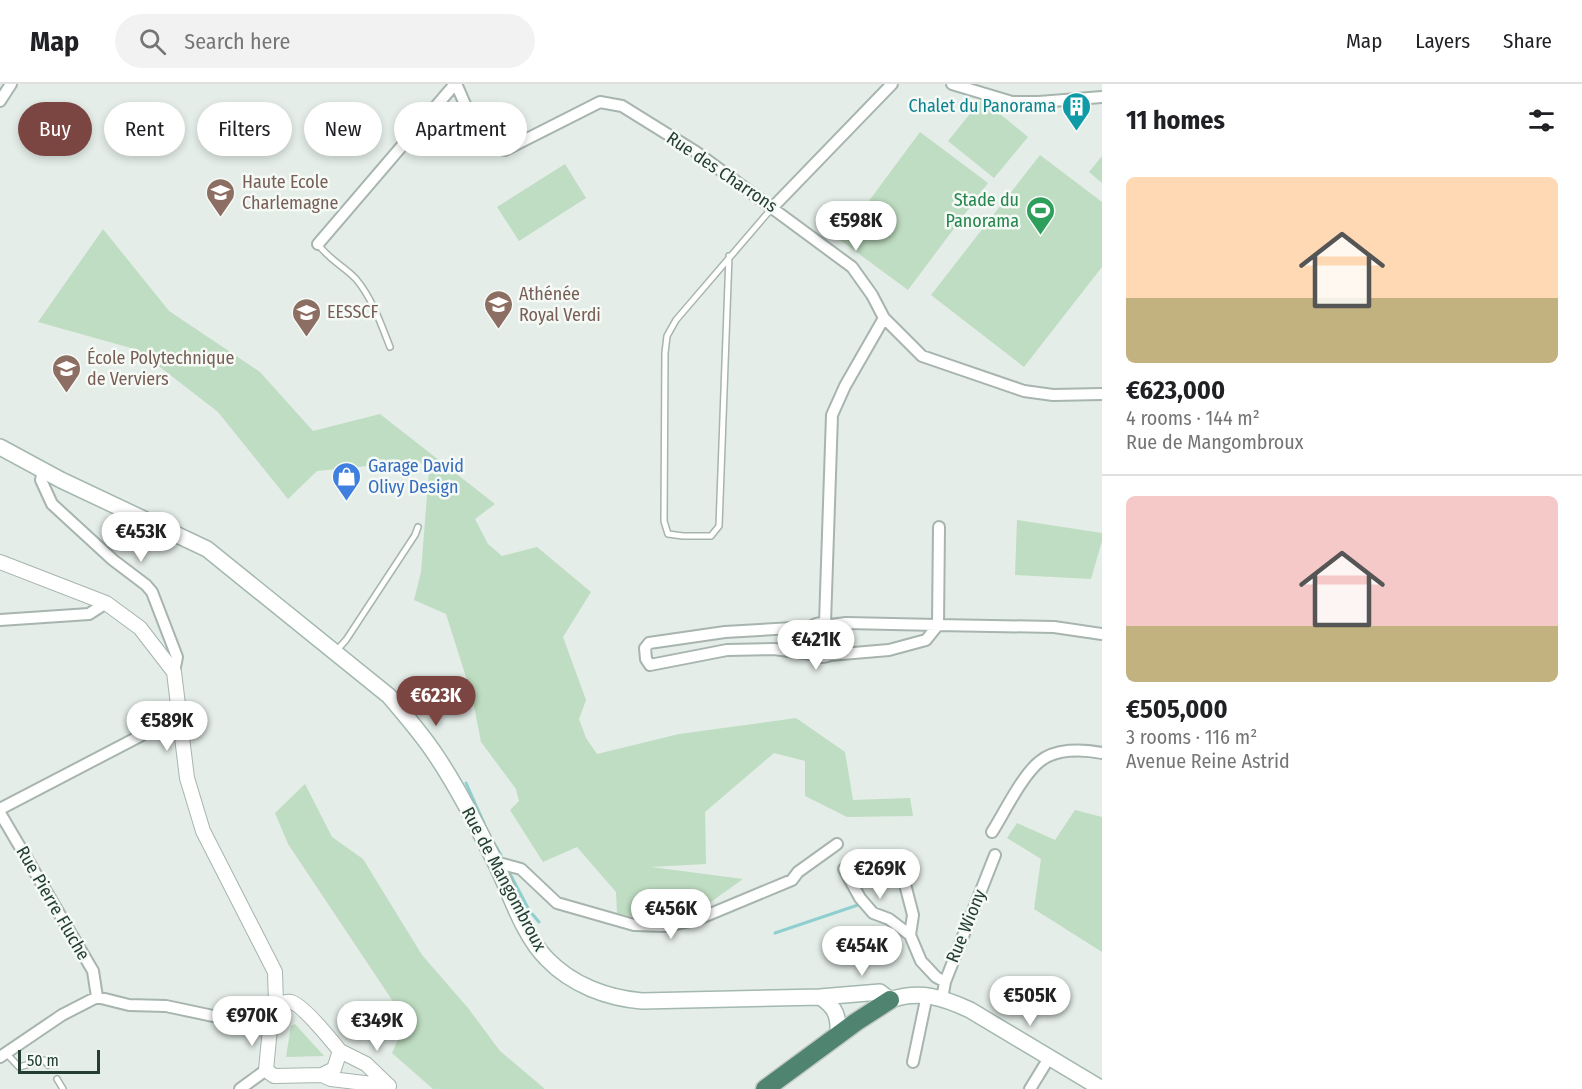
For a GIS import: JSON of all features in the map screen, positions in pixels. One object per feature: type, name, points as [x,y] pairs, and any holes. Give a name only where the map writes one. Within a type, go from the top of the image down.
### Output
[{"type":"highway","points":[[765,1089],[890,1000]]},
{"type":"main road","name":"Rue de Mangombroux","points":[[0,447],[207,549],[389,696],[436,755],[495,862],[531,938],[546,958],[561,972],[598,992],[621,999],[642,1001],[820,997],[880,992],[890,1000],[907,995],[927,995],[957,1004],[985,1019],[1102,1089]]},
{"type":"main road","points":[[820,997],[835,1009],[838,1035]]},
{"type":"street","points":[[0,101],[11,84]]},
{"type":"street","points":[[318,244],[455,84]]},
{"type":"street","name":"Rue des Charrons","points":[[455,84],[482,136],[496,148],[505,150],[600,102],[622,106],[696,152],[852,267],[872,295],[884,318],[922,356],[1024,391],[1053,395],[1102,394]]},
{"type":"street","points":[[773,207],[892,84]]},
{"type":"street","points":[[952,84],[1012,102],[1102,98]]},
{"type":"street","points":[[830,655],[835,651],[839,638],[828,624],[832,415],[845,386],[884,318]]},
{"type":"street","points":[[43,470],[41,480],[52,504],[152,592],[177,657],[174,672],[186,778],[203,831],[275,972],[276,1004],[270,1028],[266,1070],[240,1089]]},
{"type":"street","points":[[811,627],[805,638],[807,649],[818,657],[889,650],[926,640],[938,625],[939,527]]},
{"type":"street","points":[[0,562],[106,603],[140,628],[174,672]]},
{"type":"street","points":[[0,620],[89,614],[106,603]]},
{"type":"street","points":[[812,654],[774,649],[727,650],[650,664],[646,659],[645,648],[649,644],[725,632],[846,623],[1054,627],[1102,634]]},
{"type":"street","points":[[725,632],[727,650]]},
{"type":"street","points":[[0,811],[142,735]]},
{"type":"street","points":[[992,832],[1039,761],[1062,751],[1088,750],[1102,753]]},
{"type":"street","name":"Rue Pierre Fluche","points":[[0,811],[93,971],[97,997]]},
{"type":"street","points":[[495,862],[521,869],[557,903],[634,925],[665,926],[696,920],[792,880],[798,872],[837,844]]},
{"type":"street","name":"Rue Wiony","points":[[942,999],[945,982],[995,855]]},
{"type":"street","points":[[844,869],[860,898],[873,913],[889,920],[910,935]]},
{"type":"street","points":[[906,888],[913,915],[910,935],[921,961],[945,982]]},
{"type":"street","points":[[914,1062],[927,995]]},
{"type":"street","points":[[3,1055],[62,1015],[97,997],[129,1005],[166,1006],[270,1028]]},
{"type":"street","points":[[276,1004],[291,1002],[304,1009],[340,1051],[366,1064],[391,1088]]},
{"type":"street","points":[[322,1075],[334,1069],[340,1051]]},
{"type":"street","points":[[1030,1089],[1049,1058]]},
{"type":"street","points":[[266,1070],[274,1076],[322,1075],[331,1079],[391,1088]]},
{"type":"lane","points":[[729,256],[719,526],[711,536],[683,537],[668,534],[663,521],[667,336],[676,320],[729,256],[773,207]]},
{"type":"lane","points":[[318,244],[326,255],[356,279],[377,313],[390,347]]},
{"type":"lane","points":[[334,652],[346,640],[415,535],[418,526]]},
{"type":"lane","points":[[3,1055],[19,1066],[44,1060],[48,1065]]},
{"type":"lane","points":[[57,1079],[63,1089]]},
{"type":"green space","points":[[982,99],[1028,137],[994,178],[948,141]]},
{"type":"green space","points":[[920,132],[988,183],[908,290],[840,240]]},
{"type":"green space","name":"Stade du Panorama","points":[[1040,155],[1102,202],[1102,267],[1024,367],[931,295]]},
{"type":"green space","points":[[1102,156],[1102,183],[1089,172]]},
{"type":"green space","points":[[565,164],[586,198],[519,241],[497,207]]},
{"type":"green space","points":[[103,229],[169,311],[260,372],[313,431],[380,414],[495,504],[475,519],[488,544],[502,556],[537,547],[591,592],[563,637],[586,700],[579,719],[586,738],[597,754],[679,734],[796,718],[845,752],[853,800],[910,798],[913,816],[847,817],[805,796],[805,761],[774,753],[705,812],[706,864],[651,867],[743,879],[708,904],[643,919],[617,913],[616,892],[577,847],[543,862],[510,810],[519,801],[516,789],[481,742],[472,696],[446,614],[414,600],[421,572],[429,470],[418,461],[317,471],[288,499],[218,412],[138,350],[38,322]]},
{"type":"green space","points":[[1017,520],[1102,533],[1102,541],[1091,579],[1015,575]]},
{"type":"green space","points":[[305,784],[332,837],[363,859],[422,955],[468,1008],[500,1051],[545,1089],[433,1089],[392,1053],[406,1021],[288,844],[275,813]]},
{"type":"green space","points":[[1075,810],[1102,817],[1102,952],[1034,909],[1041,859],[1007,838],[1017,823],[1055,840]]},
{"type":"green space","points":[[295,1024],[324,1056],[286,1057],[291,1026]]},
{"type":"waterway","points":[[466,783],[484,823]]},
{"type":"waterway","points":[[494,843],[501,855]]},
{"type":"waterway","points":[[508,870],[529,910],[539,922]]},
{"type":"waterway","points":[[775,933],[858,905]]},
{"type":"place","name":"Chalet du Panorama","points":[[1077,132]]},
{"type":"place","name":"Haute Ecole Charlemagne","points":[[221,218]]},
{"type":"place","name":"Stade du Panorama","points":[[1040,236]]},
{"type":"place","name":"Athénée Royal Verdi","points":[[498,330]]},
{"type":"place","name":"EESSCF","points":[[306,338]]},
{"type":"place","name":"École Polytechnique de Verviers","points":[[66,394]]},
{"type":"place","name":"Garage David Olivy Design","points":[[347,502]]}]
